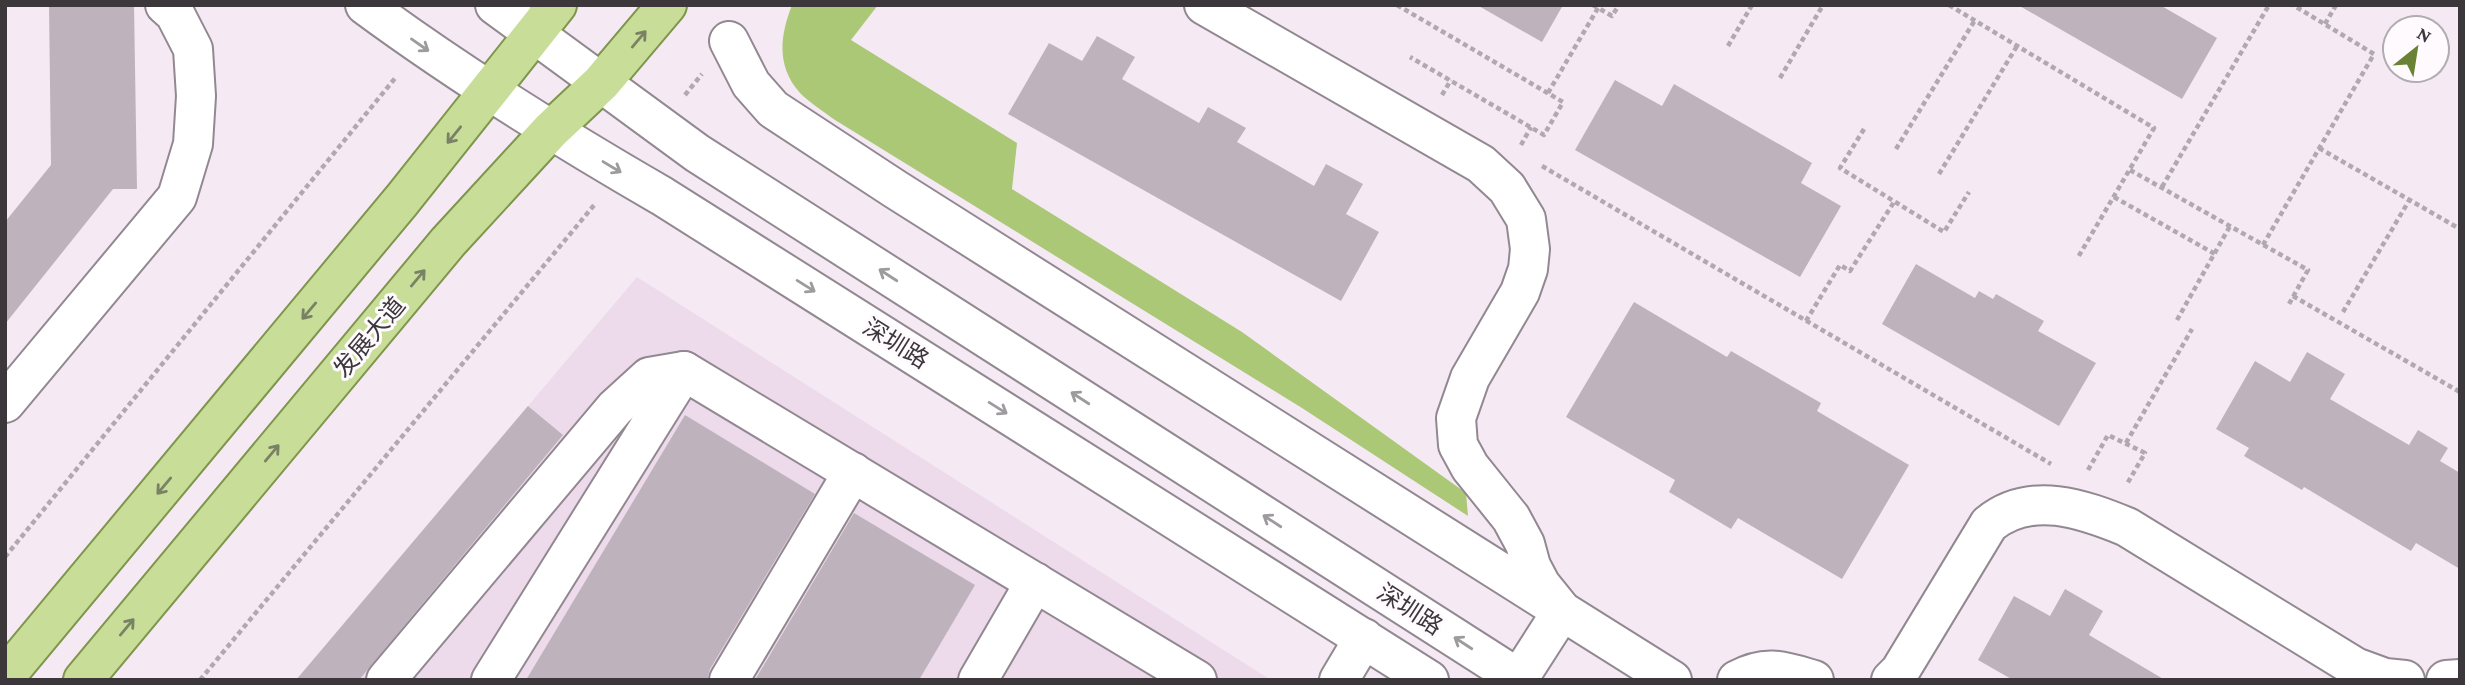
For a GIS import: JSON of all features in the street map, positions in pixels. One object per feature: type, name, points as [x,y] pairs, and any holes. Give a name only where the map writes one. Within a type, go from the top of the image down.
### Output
[{"type":"main road","name":"发展大道","points":[[83,680],[448,242],[551,130],[601,83],[667,5]]},
{"type":"main road","points":[[5,677],[384,221],[545,19]]},
{"type":"street","points":[[5,403],[177,197],[193,144],[193,49],[175,13],[165,5]]},
{"type":"street","name":"深圳路","points":[[365,5],[421,47],[551,130],[1429,680]]},
{"type":"street","name":"深圳路","points":[[495,5],[545,19],[601,83],[697,153],[1520,679]]},
{"type":"street","points":[[1204,5],[1480,164],[1507,188],[1526,219],[1530,249],[1528,269],[1520,292],[1470,379],[1456,418],[1458,445],[1470,467],[1511,518],[1525,544],[1531,566],[1541,585],[1562,611]]},
{"type":"street","points":[[729,41],[751,84],[773,109],[906,197],[1672,680]]},
{"type":"street","points":[[491,680],[684,371]]},
{"type":"street","points":[[386,680],[615,408],[649,377],[684,371],[1197,680]]},
{"type":"street","points":[[729,680],[853,472]]},
{"type":"street","points":[[1891,680],[1900,671],[1989,524],[2001,514],[2023,507],[2061,505],[2092,513],[2127,527],[2355,667],[2385,678],[2405,680]]},
{"type":"street","points":[[978,680],[1035,582]]},
{"type":"street","points":[[1520,679],[1562,611]]},
{"type":"street","points":[[1339,680],[1364,638]]},
{"type":"street","points":[[1737,680],[1753,671],[1773,669],[1814,680]]},
{"type":"street","points":[[2446,680],[2460,679]]},
{"type":"path","points":[[1397,5],[1563,102],[1544,135],[1410,57]]},
{"type":"path","points":[[1548,93],[1596,7],[1612,16],[1619,5]]},
{"type":"path","points":[[1728,46],[1752,5]]},
{"type":"path","points":[[1780,78],[1823,5]]},
{"type":"path","points":[[1949,5],[2154,128],[2077,259]]},
{"type":"path","points":[[2162,187],[2269,5]]},
{"type":"path","points":[[2263,245],[2374,54],[2293,5]]},
{"type":"path","points":[[2325,24],[2336,5]]},
{"type":"path","points":[[1896,149],[1975,20]]},
{"type":"path","points":[[660,125],[729,41]]},
{"type":"path","points":[[1939,174],[2017,46]]},
{"type":"path","points":[[5,557],[421,47]]},
{"type":"path","points":[[1864,129],[1840,168],[1894,202],[1944,232],[1969,192]]},
{"type":"path","points":[[2319,148],[2460,229]]},
{"type":"path","points":[[1541,166],[2057,467]]},
{"type":"path","points":[[2130,170],[2308,270],[2288,304]]},
{"type":"path","points":[[200,680],[515,298],[622,173]]},
{"type":"path","points":[[2114,197],[2215,254]]},
{"type":"path","points":[[2343,312],[2410,199]]},
{"type":"path","points":[[1806,321],[1840,265],[1850,271],[1894,202]]},
{"type":"path","points":[[2177,320],[2230,226]]},
{"type":"path","points":[[2293,296],[2460,392]]},
{"type":"path","points":[[2126,443],[2192,329]]},
{"type":"path","points":[[2081,481],[2108,435],[2145,453],[2122,492]]},
{"type":"shaded area","points":[[637,277],[1241,661],[1271,680],[296,680]]},
{"type":"green space","points":[[792,5],[878,5],[851,40],[1017,143],[1012,189],[1242,332],[1466,493],[1468,516],[1302,408],[813,104],[792,83],[784,61],[783,39]]},
{"type":"building","points":[[49,5],[134,5],[137,189],[113,189],[5,324],[5,222],[51,165]]},
{"type":"building","points":[[1477,5],[1563,5],[1542,42]]},
{"type":"building","points":[[2018,5],[2160,5],[2217,38],[2182,99]]},
{"type":"building","points":[[1097,36],[1135,57],[1122,79],[1199,123],[1208,107],[1246,128],[1237,142],[1314,186],[1326,164],[1363,184],[1346,214],[1379,232],[1341,301],[1008,114],[1049,43],[1082,61]]},
{"type":"building","points":[[1615,80],[1662,106],[1674,84],[1812,163],[1801,183],[1841,206],[1800,277],[1575,150]]},
{"type":"building","points":[[1916,264],[1975,298],[1979,291],[1993,299],[1996,294],[2044,321],[2038,331],[2096,363],[2059,426],[1882,324]]},
{"type":"building","points":[[1634,302],[1727,357],[1731,351],[1821,403],[1817,411],[1909,465],[1842,579],[1738,518],[1731,529],[1669,492],[1675,480],[1566,417]]},
{"type":"building","points":[[2307,352],[2345,374],[2330,399],[2409,445],[2418,430],[2448,448],[2440,461],[2460,473],[2460,569],[2416,543],[2411,551],[2304,487],[2302,490],[2244,456],[2249,448],[2216,429],[2255,361],[2290,382]]},
{"type":"building","points":[[528,406],[563,435],[359,680],[296,680]]},
{"type":"building","points":[[685,415],[815,494],[710,669],[707,680],[526,680]]},
{"type":"building","points":[[854,513],[975,585],[919,680],[755,680]]},
{"type":"building","points":[[2065,589],[2103,611],[2089,635],[2165,680],[2013,680],[1978,660],[2014,596],[2050,616]]}]
